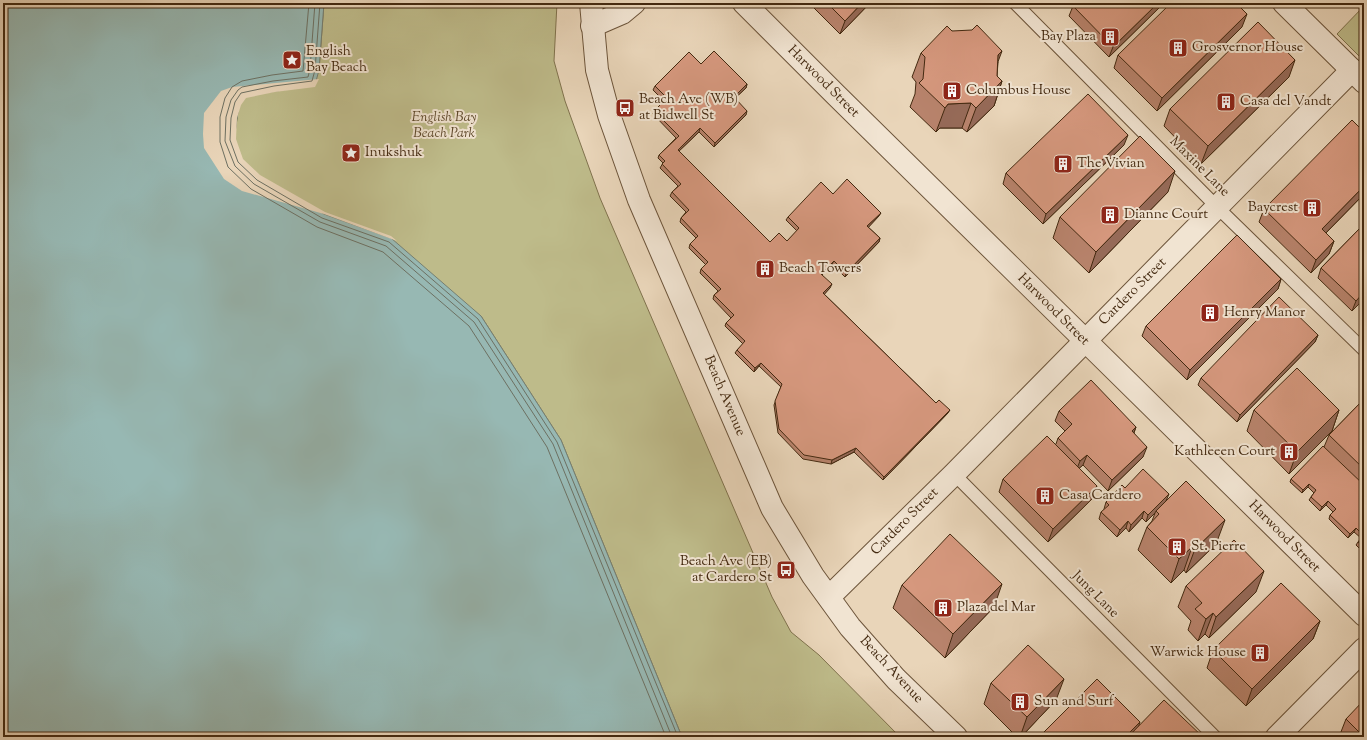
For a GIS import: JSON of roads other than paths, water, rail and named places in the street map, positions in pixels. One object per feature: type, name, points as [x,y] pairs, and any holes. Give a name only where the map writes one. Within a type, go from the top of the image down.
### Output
[{"type":"street","name":"Beach Avenue","points":[[591,3],[597,70],[610,115],[639,200],[772,508],[814,576],[850,626],[896,679],[956,737]]},
{"type":"street","points":[[592,26],[622,13],[634,3]]},
{"type":"street","name":"Harwood Street","points":[[744,3],[1364,615]]},
{"type":"street","points":[[1284,3],[1358,76]]},
{"type":"street","name":"Cardero Street","points":[[829,597],[954,474],[1217,207],[1358,76]]},
{"type":"street","points":[[1277,737],[1364,649]]},
{"type":"lane","name":"Maxine Lane","points":[[1015,3],[1217,207],[1364,350]]},
{"type":"lane","name":"Jung Lane","points":[[954,474],[1215,737]]},
{"type":"water","points":[[3,3],[324,3],[319,70],[315,85],[244,96],[239,104],[234,140],[241,160],[259,176],[324,214],[391,238],[481,316],[561,440],[682,737],[3,737]]},
{"type":"place","name":"Bay Plaza","points":[[1110,37]]},
{"type":"place","name":"Grosvernor House","points":[[1178,48]]},
{"type":"place","name":"English Bay Beach","points":[[292,60]]},
{"type":"place","name":"Columbus House","points":[[952,91]]},
{"type":"place","name":"Casa del Vandt","points":[[1226,102]]},
{"type":"place","name":"Beach Ave (WB) at Bidwell St","points":[[625,108]]},
{"type":"place","name":"Inukshuk","points":[[351,153]]},
{"type":"place","name":"The Vivian","points":[[1063,164]]},
{"type":"place","name":"Baycrest","points":[[1312,208]]},
{"type":"place","name":"Dianne Court","points":[[1110,215]]},
{"type":"place","name":"Beach Towers","points":[[765,269]]},
{"type":"place","name":"Henry Manor","points":[[1210,313]]},
{"type":"place","name":"Kathleeen Court","points":[[1289,452]]},
{"type":"place","name":"Casa Cardero","points":[[1045,496]]},
{"type":"place","name":"St. Pierre","points":[[1177,547]]},
{"type":"place","name":"Beach Ave (EB) at Cardero St","points":[[786,570]]},
{"type":"place","name":"Plaza del Mar","points":[[943,608]]},
{"type":"place","name":"Warwick House","points":[[1260,653]]},
{"type":"place","name":"Sun and Surf","points":[[1020,702]]},
{"type":"park label","name":"English Bay Beach Park","points":[[444,126]]}]
